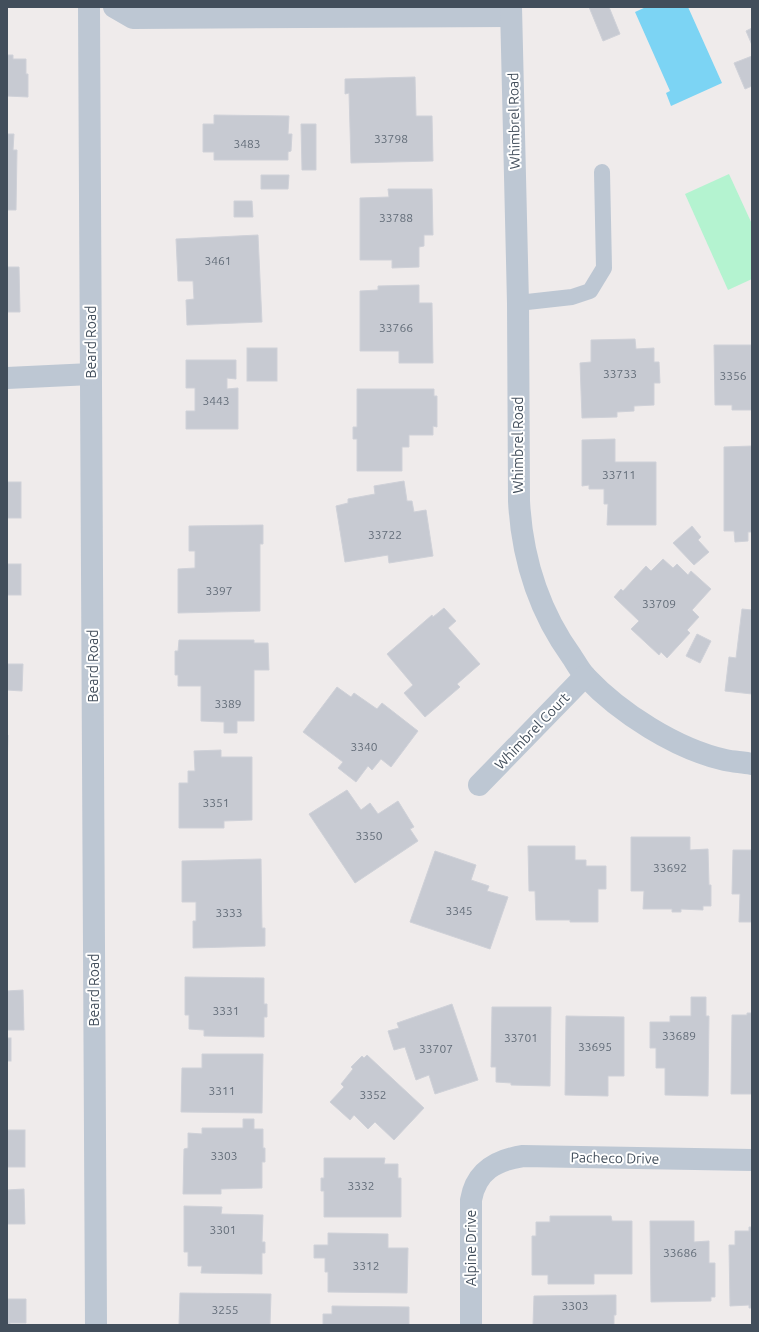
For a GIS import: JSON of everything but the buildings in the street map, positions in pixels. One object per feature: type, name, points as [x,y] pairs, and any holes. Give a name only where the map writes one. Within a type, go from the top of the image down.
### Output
[{"type":"street","name":"Beard Road","points":[[90,7],[96,1325]]},
{"type":"street","points":[[114,7],[133,18],[511,12]]},
{"type":"street","name":"Whimbrel Road","points":[[511,12],[518,302],[519,501],[520,524],[525,552],[550,624],[585,676],[611,700],[639,721],[668,738],[725,760],[752,764]]},
{"type":"street","points":[[7,378],[91,374]]},
{"type":"street","name":"Whimbrel Court","points":[[478,785],[585,676]]},
{"type":"street","name":"Pacheco Drive","points":[[482,1174],[499,1162],[523,1156],[752,1160]]},
{"type":"street","name":"Alpine Drive","points":[[471,1325],[471,1200],[472,1192],[482,1174]]},
{"type":"lane","points":[[518,302],[572,297],[590,291],[604,268],[602,172]]},
{"type":"green space","points":[[729,174],[752,224],[752,279],[728,290],[685,194]]},
{"type":"water","points":[[646,7],[688,7],[722,83],[671,106],[666,93],[670,91],[635,12]]}]
